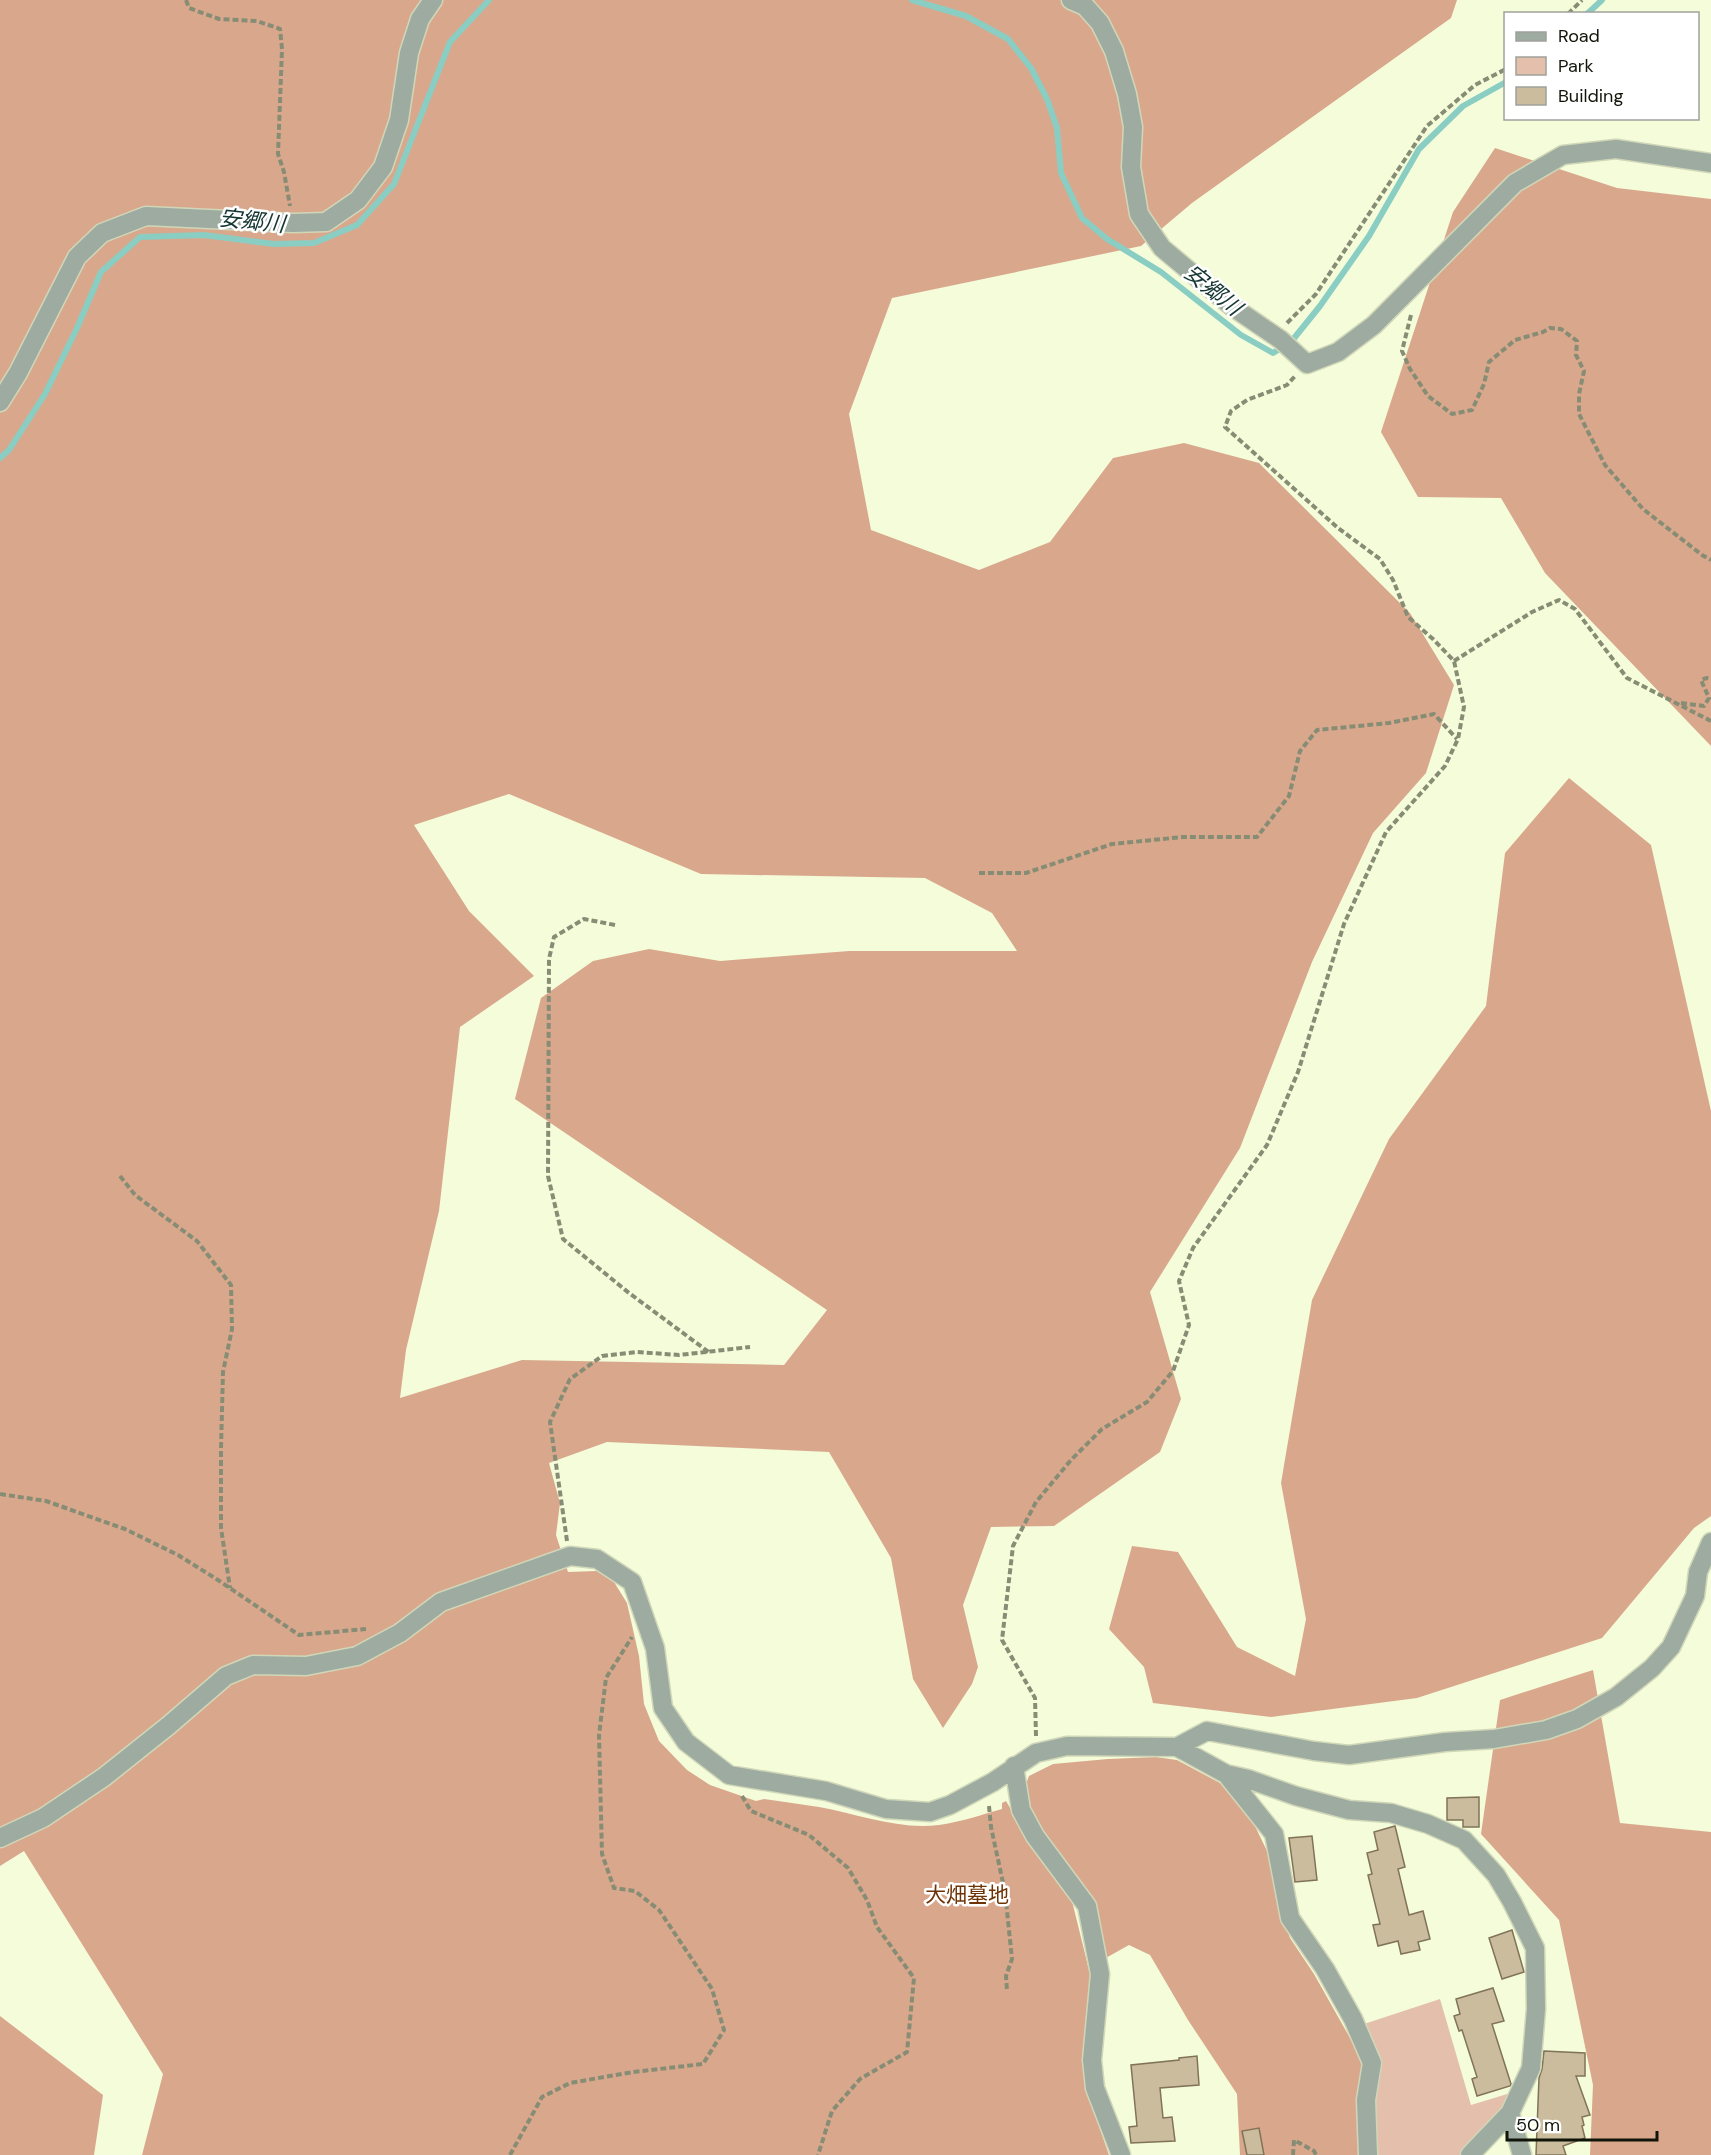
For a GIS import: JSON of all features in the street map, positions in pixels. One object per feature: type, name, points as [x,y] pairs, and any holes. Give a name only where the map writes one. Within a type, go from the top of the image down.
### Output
[{"type":"street","points":[[0,402],[18,373],[77,257],[102,233],[146,216],[293,223],[326,222],[358,200],[383,167],[399,120],[409,53],[420,19],[433,0]]},
{"type":"street","points":[[1071,0],[1085,6],[1100,23],[1113,51],[1127,94],[1133,127],[1131,167],[1139,214],[1162,249],[1230,305],[1277,338],[1302,359],[1338,352],[1374,325],[1515,183],[1563,155],[1616,148],[1711,163]]},
{"type":"street","points":[[1178,1747],[1207,1731],[1314,1751],[1350,1755],[1445,1742],[1494,1739],[1546,1730],[1576,1719],[1616,1696],[1652,1668],[1671,1647],[1695,1596],[1698,1572],[1711,1542]]},
{"type":"street","points":[[0,1838],[43,1818],[104,1777],[226,1676],[253,1665],[306,1666],[357,1656],[400,1633],[441,1602],[570,1556],[597,1559],[632,1582],[655,1648],[663,1708],[686,1742],[729,1774],[826,1791],[886,1809],[930,1812],[950,1805],[993,1782],[1036,1753],[1067,1746],[1178,1747],[1226,1774],[1349,1810],[1391,1813],[1428,1824],[1464,1840],[1496,1875],[1535,1948],[1536,2009],[1531,2068],[1510,2113],[1470,2155]]},
{"type":"street","points":[[1014,1766],[1021,1810],[1035,1836],[1087,1906],[1100,1974],[1092,2060],[1095,2088],[1121,2155]]},
{"type":"street","points":[[1226,1774],[1274,1834],[1290,1918],[1353,2019],[1372,2063],[1366,2100],[1368,2155]]},
{"type":"street","points":[[1510,2113],[1522,2155]]},
{"type":"path","points":[[186,0],[189,8],[219,19],[257,21],[279,29],[282,49],[278,154],[284,172],[293,223]]},
{"type":"path","points":[[1570,12],[1582,0]]},
{"type":"path","points":[[1277,338],[1316,294],[1427,126],[1475,85],[1504,70]]},
{"type":"path","points":[[1412,314],[1402,351],[1410,369],[1428,396],[1452,414],[1472,410],[1484,384],[1489,362],[1515,340],[1550,328],[1561,329],[1577,341],[1576,355],[1584,371],[1579,394],[1580,414],[1605,465],[1643,509],[1711,560]]},
{"type":"path","points":[[1036,1753],[1035,1698],[1002,1640],[1013,1546],[1036,1502],[1071,1460],[1102,1429],[1147,1402],[1173,1371],[1189,1324],[1179,1281],[1193,1248],[1267,1145],[1298,1072],[1344,924],[1386,832],[1445,766],[1458,739],[1464,707],[1454,661],[1408,617],[1393,580],[1380,559],[1338,528],[1225,427],[1231,411],[1247,400],[1287,385],[1302,359]]},
{"type":"path","points":[[1454,661],[1532,612],[1559,600],[1575,609],[1627,678],[1711,721]]},
{"type":"path","points":[[1678,703],[1704,706],[1708,698],[1701,680],[1711,679]]},
{"type":"path","points":[[979,873],[1026,873],[1112,844],[1183,837],[1257,837],[1289,796],[1300,751],[1317,730],[1389,723],[1434,714],[1458,739]]},
{"type":"path","points":[[615,925],[584,919],[554,937],[549,959],[548,1176],[563,1239],[629,1293],[710,1353]]},
{"type":"path","points":[[120,1176],[135,1195],[197,1241],[231,1285],[232,1329],[223,1372],[220,1448],[221,1528],[230,1588]]},
{"type":"path","points":[[570,1556],[550,1422],[570,1378],[602,1356],[637,1352],[679,1355],[750,1347]]},
{"type":"path","points":[[0,1494],[46,1501],[125,1529],[178,1556],[299,1635],[367,1629]]},
{"type":"path","points":[[510,2155],[542,2097],[570,2083],[633,2072],[703,2064],[724,2030],[712,1989],[658,1910],[636,1891],[614,1888],[602,1854],[600,1734],[606,1678],[645,1616]]},
{"type":"path","points":[[729,1774],[751,1811],[809,1835],[848,1868],[867,1900],[878,1928],[914,1978],[907,2052],[860,2079],[832,2111],[818,2155]]},
{"type":"path","points":[[993,1782],[988,1799],[991,1827],[1005,1892],[1012,1959],[1005,1976],[1007,1991]]},
{"type":"path","points":[[1293,2155],[1294,2140],[1314,2151],[1316,2155]]},
{"type":"green space","name":"大畑墓地","points":[[0,0],[1457,0],[1451,18],[1192,203],[1141,246],[892,298],[849,414],[871,530],[979,570],[1050,542],[1113,458],[1184,443],[1259,463],[1410,613],[1454,685],[1426,773],[1373,833],[1312,962],[1240,1148],[1150,1292],[1181,1399],[1160,1452],[1054,1526],[991,1527],[963,1605],[978,1667],[972,1684],[943,1728],[913,1679],[891,1558],[829,1452],[607,1442],[549,1463],[560,1503],[556,1535],[568,1572],[597,1571],[614,1582],[627,1603],[639,1656],[644,1704],[659,1741],[687,1770],[710,1785],[756,1801],[764,1799],[812,1806],[908,1825],[939,1825],[963,1820],[1002,1809],[1002,1803],[1006,1801],[1039,1857],[1072,1901],[1090,1974],[1091,2001],[1085,2063],[1086,2089],[1109,2155],[142,2155],[163,2074],[24,1851],[0,1866]],"holes":[[[509,794],[701,874],[925,878],[992,913],[1017,951],[849,951],[720,961],[649,949],[593,961],[541,998],[515,1099],[827,1310],[784,1365],[522,1360],[400,1398],[406,1350],[439,1211],[460,1027],[534,976],[469,911],[414,825]]]},
{"type":"green space","points":[[1495,148],[1617,188],[1711,199],[1711,746],[1545,573],[1501,498],[1418,497],[1381,432],[1453,212]]},
{"type":"green space","points":[[1569,778],[1651,845],[1711,1111],[1711,1516],[1694,1528],[1602,1638],[1417,1698],[1271,1717],[1153,1703],[1144,1667],[1109,1629],[1132,1546],[1178,1552],[1237,1647],[1295,1676],[1306,1619],[1281,1483],[1312,1300],[1389,1139],[1486,1006],[1505,853]]},
{"type":"green space","points":[[1593,1670],[1620,1823],[1711,1832],[1711,2155],[1590,2155],[1593,2085],[1559,1920],[1481,1834],[1500,1700]]},
{"type":"green space","points":[[1156,1757],[1177,1760],[1220,1783],[1254,1824],[1269,1855],[1276,1898],[1290,1938],[1314,1974],[1363,2061],[1356,2109],[1360,2155],[1240,2155],[1237,2094],[1188,2020],[1150,1955],[1129,1945],[1104,1959],[1055,1853],[1026,1802],[1026,1784],[1029,1776],[1053,1764]]},
{"type":"green space","points":[[1440,1999],[1471,2105],[1517,2091],[1467,2155],[1375,2155],[1361,2025]]},
{"type":"green space","points":[[0,2016],[103,2095],[94,2155],[0,2155]]},
{"type":"building","points":[[1479,1797],[1479,1827],[1463,1827],[1463,1820],[1447,1820],[1447,1798]]},
{"type":"building","points":[[1395,1826],[1405,1867],[1398,1869],[1409,1915],[1423,1911],[1430,1939],[1418,1942],[1420,1950],[1401,1954],[1398,1941],[1378,1946],[1373,1925],[1380,1924],[1368,1875],[1372,1874],[1367,1853],[1378,1850],[1374,1832]]},
{"type":"building","points":[[1312,1836],[1317,1880],[1295,1882],[1289,1838]]},
{"type":"building","points":[[1512,1930],[1524,1972],[1502,1979],[1489,1938]]},
{"type":"building","points":[[1493,1988],[1504,2021],[1492,2024],[1511,2084],[1477,2096],[1472,2079],[1477,2077],[1462,2030],[1459,2031],[1454,2016],[1460,2014],[1456,1999]]},
{"type":"building","points":[[1544,2051],[1585,2053],[1585,2076],[1576,2076],[1590,2115],[1582,2117],[1585,2138],[1563,2146],[1566,2155],[1536,2155],[1539,2078]]},
{"type":"building","points":[[1197,2056],[1199,2085],[1160,2088],[1163,2118],[1172,2117],[1175,2141],[1131,2143],[1129,2127],[1137,2126],[1131,2065]]},
{"type":"building","points":[[1259,2128],[1264,2155],[1247,2155],[1242,2131]]},
{"type":"waterway","name":"安郷川","points":[[0,458],[9,450],[45,394],[101,272],[140,237],[204,235],[274,244],[314,243],[357,225],[394,184],[450,42],[489,0]]},
{"type":"waterway","name":"安郷川","points":[[912,0],[966,16],[1008,39],[1031,68],[1047,99],[1057,128],[1061,173],[1082,218],[1107,239],[1161,272],[1241,335],[1273,353],[1291,342],[1320,306],[1369,236],[1419,149],[1463,106],[1504,83]]},
{"type":"waterway","name":"安郷川","points":[[1589,12],[1602,0]]}]
